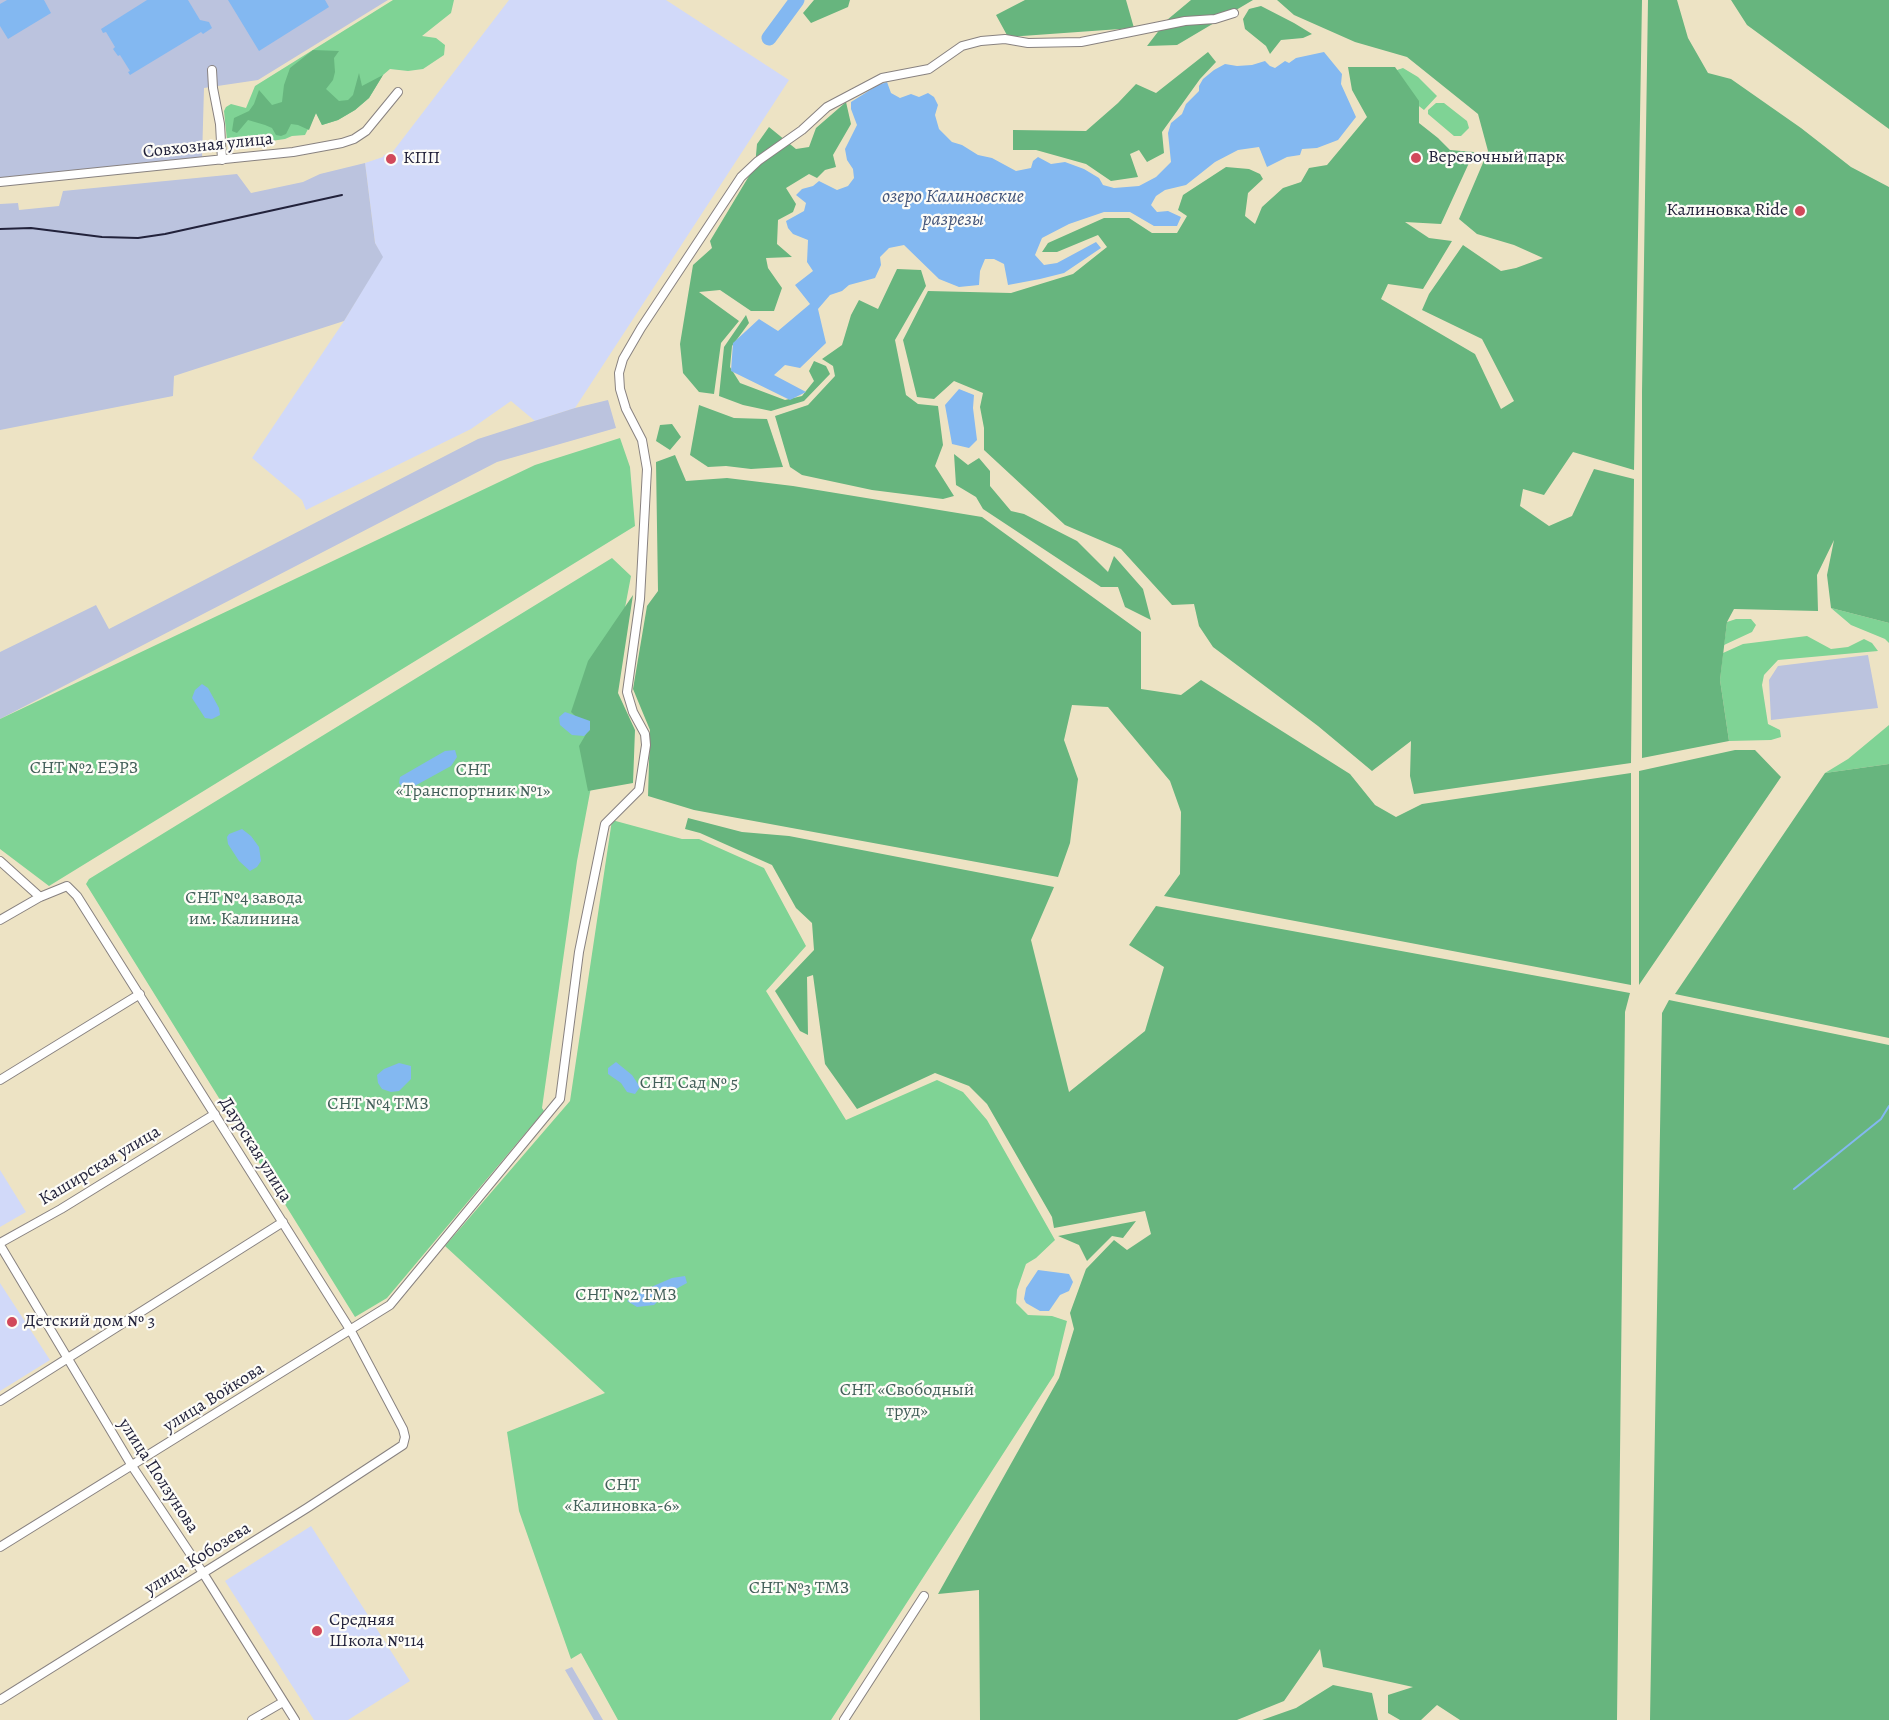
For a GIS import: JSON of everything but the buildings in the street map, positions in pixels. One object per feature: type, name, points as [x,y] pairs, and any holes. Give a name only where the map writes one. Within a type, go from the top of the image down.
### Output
[{"type":"street","name":"улица Войкова","points":[[0,1547],[390,1305],[560,1100],[579,952],[605,824],[639,790],[645,746],[645,734],[633,711],[627,692],[640,599],[647,469],[642,440],[626,409],[620,389],[619,373],[623,359],[641,328],[741,177],[758,161],[802,130],[827,107],[882,78],[929,69],[962,46],[981,41],[1005,39],[1028,42],[1081,42],[1185,21],[1215,19],[1234,13]]},
{"type":"street","points":[[212,70],[220,124],[222,160]]},
{"type":"street","name":"Совхозная улица","points":[[0,182],[293,152],[354,139],[366,131],[398,92]]},
{"type":"street","points":[[0,861],[40,897],[0,920]]},
{"type":"street","name":"Даурская улица","points":[[40,897],[67,886],[77,896],[351,1331],[403,1429],[405,1437]]},
{"type":"street","points":[[0,1080],[140,994]]},
{"type":"street","name":"Каширская улица","points":[[0,1244],[215,1114]]},
{"type":"street","points":[[0,1401],[283,1222]]},
{"type":"street","name":"улица Ползунова","points":[[0,1244],[132,1466],[203,1573],[295,1720]]},
{"type":"street","name":"улица Кобозева","points":[[0,1700],[403,1445],[405,1437]]},
{"type":"street","points":[[844,1720],[924,1596]]},
{"type":"street","points":[[252,1720],[283,1702]]},
{"type":"shaded area","points":[[0,0],[388,0],[258,80],[204,88],[202,159],[0,178]]},
{"type":"shaded area","points":[[509,0],[666,0],[789,80],[575,408],[535,421],[511,401],[471,429],[306,510],[302,500],[252,458],[344,321],[382,257],[375,243],[365,163],[391,154]]},
{"type":"shaded area","points":[[365,163],[375,243],[383,257],[344,321],[174,376],[173,396],[0,430],[0,204],[18,203],[19,210],[59,206],[63,191],[237,174],[251,193],[303,182],[320,174]]},
{"type":"shaded area","points":[[608,400],[616,428],[497,462],[0,719],[0,652],[96,605],[109,629],[478,439],[575,408]]},
{"type":"shaded area","points":[[1868,655],[1878,708],[1771,720],[1769,680],[1778,666]]},
{"type":"shaded area","points":[[0,1170],[26,1212],[0,1227]]},
{"type":"shaded area","name":"Детский дом № 3","points":[[0,1283],[50,1360],[0,1391]]},
{"type":"shaded area","name":"Средняя Школа №114","points":[[311,1526],[410,1681],[348,1720],[314,1720],[225,1581]]},
{"type":"shaded area","points":[[572,1667],[603,1720],[594,1720],[565,1670]]},
{"type":"green space","points":[[393,0],[454,0],[451,13],[422,36],[436,38],[445,45],[444,55],[423,69],[408,71],[390,69],[383,75],[369,98],[355,110],[338,120],[322,125],[316,113],[305,135],[271,141],[264,138],[227,140],[224,111],[226,107],[231,104],[246,108],[255,86]]},
{"type":"green space","points":[[814,0],[850,0],[848,7],[811,23],[803,13]]},
{"type":"green space","points":[[1025,0],[1126,0],[1134,28],[1008,37],[996,15]]},
{"type":"green space","points":[[1191,0],[1253,0],[1177,45],[1147,46],[1167,20]]},
{"type":"green space","points":[[1277,0],[1642,0],[1634,470],[1573,452],[1544,495],[1523,489],[1520,506],[1549,526],[1572,516],[1594,469],[1634,479],[1631,763],[1414,794],[1410,776],[1411,741],[1372,771],[1318,726],[1213,647],[1199,626],[1194,604],[1172,605],[1121,549],[1065,525],[984,450],[984,428],[980,407],[983,393],[954,381],[934,399],[917,397],[903,340],[928,291],[1011,293],[1073,274],[1107,247],[1098,235],[1057,252],[1042,252],[1048,243],[1104,218],[1129,218],[1152,233],[1177,233],[1187,216],[1178,210],[1183,195],[1226,167],[1249,169],[1260,174],[1263,179],[1248,193],[1245,216],[1255,224],[1262,207],[1283,188],[1301,182],[1309,168],[1327,165],[1367,117],[1352,90],[1348,67],[1395,67],[1419,101],[1419,123],[1450,150],[1474,152],[1441,224],[1405,222],[1429,238],[1452,241],[1423,289],[1388,284],[1381,299],[1475,354],[1501,409],[1514,401],[1482,339],[1422,310],[1429,294],[1463,245],[1501,271],[1543,258],[1514,245],[1477,234],[1459,219],[1488,151],[1478,114],[1407,57],[1355,42],[1294,15]]},
{"type":"green space","points":[[1648,0],[1677,0],[1688,38],[1708,73],[1731,79],[1801,128],[1851,167],[1889,187],[1889,623],[1831,608],[1827,575],[1834,540],[1817,575],[1818,611],[1734,609],[1727,622],[1720,680],[1729,741],[1642,758],[1642,392]]},
{"type":"green space","points":[[1731,0],[1889,0],[1889,129],[1747,25]]},
{"type":"green space","points":[[1261,6],[1312,34],[1303,38],[1281,40],[1270,54],[1266,46],[1245,29],[1243,19],[1249,9]]},
{"type":"green space","points":[[313,50],[339,51],[334,58],[333,80],[326,89],[339,101],[348,100],[353,95],[359,73],[362,86],[383,75],[369,98],[338,120],[322,125],[316,113],[309,130],[291,124],[286,134],[281,136],[276,135],[272,128],[248,120],[237,133],[232,131],[234,118],[249,111],[259,90],[272,105],[282,102],[284,85],[290,68]]},
{"type":"green space","points":[[1208,52],[1216,62],[1200,79],[1162,132],[1164,153],[1147,162],[1139,150],[1130,154],[1138,177],[1111,181],[1086,164],[1036,150],[1013,150],[1013,130],[1086,131],[1136,84],[1156,93]]},
{"type":"green space","points":[[1403,68],[1418,77],[1437,96],[1424,110],[1411,100],[1394,71]]},
{"type":"green space","points":[[846,102],[851,124],[833,155],[836,167],[825,170],[817,178],[809,174],[786,188],[796,204],[793,212],[778,220],[777,244],[792,257],[766,258],[768,268],[782,288],[774,311],[751,311],[720,290],[699,292],[739,321],[721,343],[714,394],[699,392],[683,373],[680,344],[693,265],[712,248],[710,241],[755,166],[757,144],[769,127],[796,149],[809,147],[816,128]]},
{"type":"green space","points":[[1436,103],[1444,103],[1467,121],[1469,128],[1461,136],[1454,136],[1428,114],[1428,110]]},
{"type":"green space","points":[[897,269],[921,270],[926,286],[895,340],[906,395],[918,404],[938,406],[943,445],[935,466],[954,496],[943,499],[872,490],[802,475],[790,467],[775,416],[808,405],[835,376],[833,366],[822,359],[842,345],[851,315],[859,300],[878,309]]},
{"type":"green space","points":[[746,315],[749,323],[732,346],[730,367],[740,383],[785,400],[802,396],[814,381],[809,371],[814,361],[826,366],[830,374],[804,401],[771,411],[743,405],[719,396],[724,347]]},
{"type":"green space","points":[[699,405],[734,418],[767,419],[783,467],[751,469],[726,466],[708,467],[690,455]]},
{"type":"green space","points":[[672,424],[681,437],[670,450],[656,441],[660,425]]},
{"type":"green space","name":"СНТ №2 ЕЭРЗ","points":[[620,438],[630,467],[635,526],[49,886],[0,849],[0,719],[535,465]]},
{"type":"green space","points":[[954,454],[968,465],[979,458],[990,471],[990,486],[1011,511],[1024,514],[1077,541],[1108,572],[1114,556],[1143,589],[1151,620],[1125,607],[1118,587],[1101,587],[983,509],[976,497],[956,485]]},
{"type":"green space","points":[[675,455],[686,481],[727,478],[793,486],[982,517],[1141,632],[1141,689],[1181,695],[1201,680],[1350,774],[1375,805],[1396,817],[1422,804],[1631,773],[1631,985],[1164,896],[1180,874],[1181,812],[1170,781],[1108,707],[1072,705],[1064,740],[1078,779],[1070,843],[1058,877],[694,810],[648,796],[650,730],[633,689],[647,606],[658,591],[656,462]]},
{"type":"green space","points":[[612,558],[631,576],[577,861],[542,1108],[544,1111],[387,1298],[355,1317],[86,884],[89,879]]},
{"type":"green space","points":[[633,595],[618,693],[635,730],[633,783],[588,791],[579,746],[589,729],[571,712],[588,661]]},
{"type":"green space","points":[[1831,608],[1889,623],[1889,643],[1885,639],[1851,625]]},
{"type":"green space","points":[[1736,619],[1751,619],[1756,625],[1752,632],[1724,645],[1727,622]]},
{"type":"green space","points":[[1807,636],[1831,649],[1848,647],[1864,639],[1872,643],[1878,651],[1778,660],[1764,675],[1762,685],[1768,724],[1780,730],[1781,737],[1771,740],[1729,741],[1720,680],[1723,653],[1743,644]]},
{"type":"green space","points":[[1889,725],[1889,764],[1825,773],[1848,759]]},
{"type":"green space","points":[[1735,750],[1755,750],[1781,777],[1639,985],[1639,771]]},
{"type":"green space","points":[[1889,764],[1889,1038],[1675,994],[1825,773]]},
{"type":"green space","points":[[688,818],[742,832],[789,836],[1054,887],[1031,940],[1069,1092],[1145,1031],[1164,967],[1129,945],[1156,906],[1630,993],[1625,1012],[1617,1720],[1460,1720],[1437,1705],[1421,1720],[1400,1720],[1388,1713],[1388,1695],[1413,1687],[1323,1667],[1320,1649],[1284,1701],[1237,1720],[980,1720],[979,1590],[938,1594],[1059,1378],[1074,1329],[1070,1313],[1086,1269],[1114,1240],[1127,1250],[1151,1234],[1145,1211],[1054,1228],[1052,1217],[987,1104],[969,1086],[935,1073],[857,1109],[825,1064],[813,975],[807,977],[808,1035],[800,1031],[775,991],[814,950],[812,923],[796,908],[772,865],[700,833],[685,829]]},
{"type":"green space","points":[[612,820],[682,839],[699,839],[764,868],[806,946],[766,991],[846,1120],[937,1080],[963,1092],[987,1120],[1055,1240],[1026,1264],[1017,1290],[1016,1303],[1028,1315],[1052,1316],[1067,1321],[1054,1375],[831,1720],[618,1720],[581,1653],[571,1659],[519,1511],[507,1432],[605,1393],[445,1246],[570,1101]]},
{"type":"green space","points":[[1669,1000],[1889,1045],[1889,1720],[1650,1720],[1662,1013]]},
{"type":"green space","points":[[1136,1221],[1123,1238],[1112,1236],[1087,1261],[1079,1245],[1058,1236]]},
{"type":"green space","points":[[1333,1685],[1372,1693],[1378,1720],[1262,1720],[1296,1708]]},
{"type":"water","points":[[7,0],[44,0],[51,13],[8,39],[0,26],[0,4]]},
{"type":"water","points":[[147,0],[188,0],[200,20],[209,22],[212,28],[203,34],[201,32],[130,75],[120,55],[118,56],[113,49],[115,47],[106,32],[103,33],[101,29]]},
{"type":"water","points":[[228,0],[325,0],[329,7],[259,51]]},
{"type":"water","name":"озеро Калиновские разрезы","points":[[1324,52],[1342,74],[1341,84],[1356,117],[1338,140],[1317,148],[1302,149],[1300,155],[1287,157],[1267,167],[1259,147],[1238,150],[1215,162],[1186,185],[1165,190],[1156,196],[1151,205],[1157,212],[1168,211],[1181,217],[1177,226],[1154,226],[1130,212],[1104,212],[1069,224],[1042,238],[1035,255],[1044,265],[1057,263],[1096,242],[1101,248],[1064,273],[1040,279],[1008,285],[1004,264],[994,259],[985,259],[980,271],[979,285],[959,287],[939,279],[904,245],[889,248],[880,257],[881,265],[875,278],[849,285],[842,291],[830,295],[818,309],[826,343],[800,368],[785,365],[774,375],[806,392],[790,400],[731,371],[733,343],[759,319],[778,331],[810,304],[795,285],[813,271],[807,262],[808,240],[793,234],[786,221],[804,211],[806,203],[796,195],[802,189],[813,186],[819,181],[837,190],[848,186],[854,178],[845,149],[857,125],[851,102],[878,85],[887,82],[891,93],[900,98],[911,94],[919,97],[928,93],[934,97],[938,105],[935,115],[939,129],[952,142],[978,155],[992,158],[1016,171],[1031,168],[1033,161],[1038,157],[1051,164],[1065,162],[1084,169],[1099,178],[1103,185],[1114,188],[1139,186],[1156,177],[1171,162],[1168,133],[1171,123],[1182,114],[1186,104],[1199,91],[1203,79],[1214,70],[1225,64],[1252,65],[1265,61],[1275,68],[1285,61],[1289,63],[1296,58]]},
{"type":"water","points":[[959,389],[974,395],[973,408],[977,440],[969,448],[952,444],[945,405]]},
{"type":"water","points":[[202,684],[208,688],[219,708],[220,715],[212,719],[205,718],[192,698],[195,690]]},
{"type":"water","points":[[565,712],[590,721],[590,730],[584,736],[572,735],[560,725],[559,717]]},
{"type":"water","points":[[455,750],[457,757],[451,766],[411,788],[402,787],[399,783],[400,777],[445,751]]},
{"type":"water","points":[[242,829],[259,847],[261,861],[250,871],[239,861],[228,844],[229,834]]},
{"type":"water","points":[[616,1062],[632,1075],[640,1087],[635,1094],[627,1092],[621,1083],[608,1074],[608,1068]]},
{"type":"water","points":[[399,1063],[411,1066],[411,1079],[399,1091],[391,1092],[382,1089],[377,1075],[384,1069]]},
{"type":"water","points":[[1038,1270],[1069,1274],[1073,1282],[1069,1291],[1060,1295],[1049,1311],[1040,1311],[1026,1303],[1024,1299],[1026,1288]]},
{"type":"water","points":[[685,1276],[687,1283],[663,1296],[654,1305],[637,1307],[627,1301],[651,1287],[672,1278]]},
{"type":"waterway","points":[[769,38],[797,0]]},
{"type":"waterway","points":[[1794,1189],[1881,1119],[1889,1106]]},
{"type":"railway","points":[[0,229],[31,228],[102,237],[138,238],[342,195]]},
{"type":"place","name":"Веревочный парк","points":[[1416,158]]},
{"type":"place","name":"КПП","points":[[391,159]]},
{"type":"place","name":"Калиновка Ride","points":[[1800,211]]},
{"type":"place","name":"Детский дом № 3","points":[[12,1322]]},
{"type":"place","name":"Средняя Школа №114","points":[[317,1631]]},
{"type":"park label","name":"СНТ «Транспортник №1»","points":[[473,781]]},
{"type":"park label","name":"СНТ №4 завода им. Калинина","points":[[244,909]]},
{"type":"park label","name":"СНТ Сад № 5","points":[[689,1084]]},
{"type":"park label","name":"СНТ №4 ТМЗ","points":[[378,1105]]},
{"type":"park label","name":"СНТ №2 ТМЗ","points":[[626,1296]]},
{"type":"park label","name":"СНТ «Свободный труд»","points":[[907,1401]]},
{"type":"park label","name":"СНТ «Калиновка-6»","points":[[622,1496]]},
{"type":"park label","name":"СНТ №3 ТМЗ","points":[[799,1589]]}]
